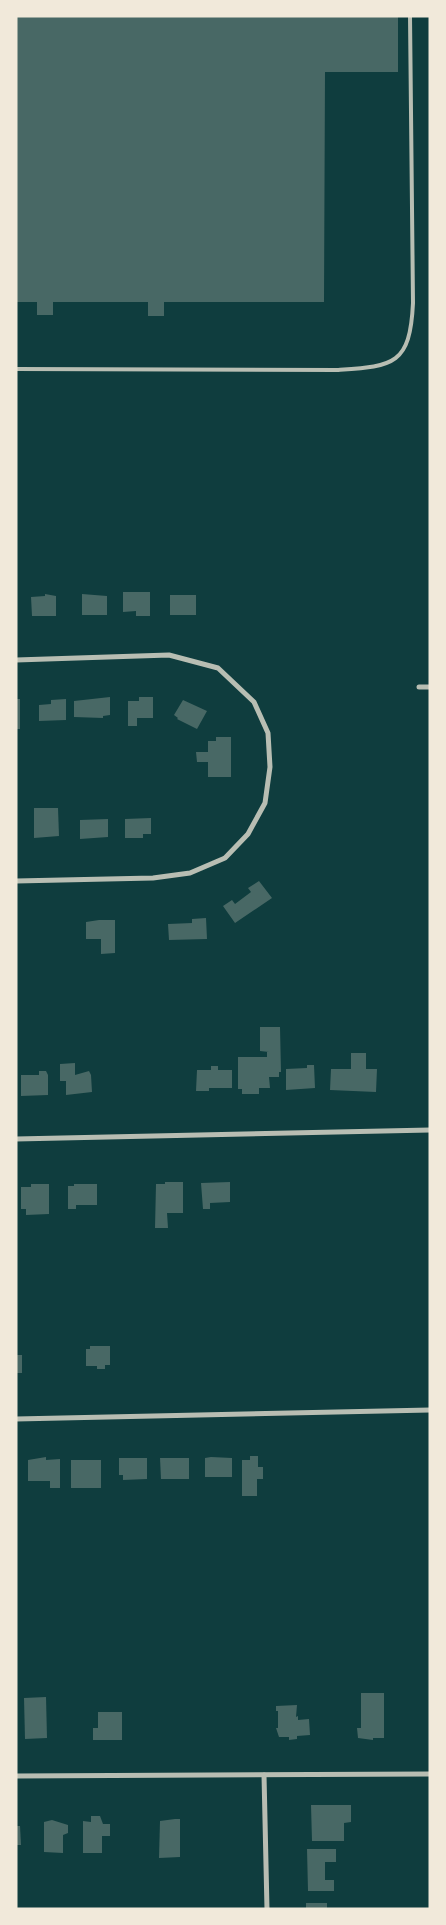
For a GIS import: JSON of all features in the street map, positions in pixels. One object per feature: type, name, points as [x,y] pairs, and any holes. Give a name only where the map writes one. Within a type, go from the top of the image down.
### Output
[{"type":"street","points":[[16,660],[169,655],[218,668],[254,702],[268,734],[270,767],[265,803],[248,834],[220,860],[190,873],[153,878],[16,881]]},
{"type":"street","points":[[419,687],[430,687]]},
{"type":"street","points":[[16,1139],[430,1130]]},
{"type":"street","points":[[16,1418],[430,1410]]},
{"type":"street","points":[[16,1776],[430,1774]]},
{"type":"street","points":[[264,1775],[267,1909]]},
{"type":"lane","points":[[16,369],[337,370],[380,367],[399,356],[409,340],[412,323],[410,16]]},
{"type":"building","points":[[16,16],[398,16],[398,72],[325,72],[324,302],[164,302],[164,316],[148,316],[148,302],[53,302],[53,315],[37,315],[37,302],[16,302]]},
{"type":"building","points":[[123,592],[150,592],[150,616],[136,616],[136,611],[123,612]]},
{"type":"building","points":[[45,594],[56,596],[56,616],[32,616],[31,597],[45,596]]},
{"type":"building","points":[[82,594],[107,596],[107,615],[82,615]]},
{"type":"building","points":[[170,595],[196,595],[196,615],[170,615]]},
{"type":"building","points":[[110,697],[110,715],[103,716],[103,718],[74,717],[74,701]]},
{"type":"building","points":[[139,697],[153,697],[153,718],[137,718],[137,726],[128,726],[128,701],[139,701]]},
{"type":"building","points":[[16,699],[20,699],[20,729],[16,729]]},
{"type":"building","points":[[66,699],[66,720],[39,721],[39,705],[51,704],[51,700]]},
{"type":"building","points":[[183,700],[207,711],[197,729],[177,719],[174,715]]},
{"type":"building","points":[[216,737],[231,737],[231,777],[208,777],[208,762],[197,762],[196,752],[208,752],[208,741],[216,741]]},
{"type":"building","points":[[34,808],[58,808],[59,836],[34,838]]},
{"type":"building","points":[[151,818],[151,834],[143,834],[143,838],[125,838],[125,819]]},
{"type":"building","points":[[108,819],[108,837],[80,839],[80,820]]},
{"type":"building","points":[[259,881],[272,898],[235,923],[223,906],[232,900],[235,904],[251,892],[248,888]]},
{"type":"building","points":[[206,918],[207,939],[169,940],[168,924],[192,923],[192,919]]},
{"type":"building","points":[[115,920],[115,953],[101,954],[101,939],[86,939],[86,922]]},
{"type":"building","points":[[260,1027],[280,1027],[281,1072],[279,1072],[279,1077],[269,1077],[270,1088],[259,1088],[259,1094],[242,1094],[242,1089],[238,1089],[238,1057],[267,1057],[267,1052],[269,1052],[260,1051]]},
{"type":"building","points":[[351,1053],[366,1053],[366,1069],[377,1069],[376,1092],[330,1090],[331,1069],[351,1069]]},
{"type":"building","points":[[75,1063],[75,1075],[89,1071],[92,1092],[66,1095],[66,1081],[60,1081],[60,1064]]},
{"type":"building","points":[[307,1065],[314,1065],[315,1088],[286,1090],[286,1069],[307,1068]]},
{"type":"building","points":[[211,1066],[218,1066],[218,1070],[232,1070],[232,1088],[209,1088],[209,1091],[196,1091],[197,1070],[211,1070]]},
{"type":"building","points":[[39,1071],[46,1071],[48,1075],[48,1095],[21,1096],[21,1075],[39,1075]]},
{"type":"building","points":[[165,1182],[183,1182],[183,1213],[167,1213],[168,1228],[155,1228],[156,1184],[165,1184]]},
{"type":"building","points":[[230,1182],[230,1202],[210,1203],[210,1209],[203,1209],[201,1183]]},
{"type":"building","points":[[31,1184],[49,1184],[49,1214],[26,1215],[26,1209],[21,1209],[21,1187],[31,1187]]},
{"type":"building","points":[[74,1184],[97,1184],[97,1205],[76,1205],[76,1209],[68,1209],[68,1186],[74,1186]]},
{"type":"building","points":[[90,1346],[110,1346],[110,1365],[105,1365],[105,1369],[97,1369],[97,1366],[86,1366],[86,1349],[90,1349]]},
{"type":"building","points":[[16,1355],[22,1355],[22,1373],[16,1373]]},
{"type":"building","points":[[250,1456],[258,1456],[258,1467],[263,1467],[263,1479],[257,1479],[257,1496],[242,1496],[242,1460],[250,1460]]},
{"type":"building","points":[[46,1457],[46,1460],[60,1459],[60,1488],[50,1488],[50,1481],[28,1481],[28,1460]]},
{"type":"building","points":[[119,1458],[147,1458],[147,1479],[123,1480],[123,1475],[119,1475]]},
{"type":"building","points":[[160,1458],[189,1458],[189,1479],[161,1479]]},
{"type":"building","points":[[205,1458],[232,1458],[232,1477],[205,1477]]},
{"type":"building","points":[[71,1460],[101,1460],[101,1488],[71,1488]]},
{"type":"building","points":[[361,1693],[384,1693],[384,1738],[373,1738],[373,1740],[358,1738],[357,1728],[361,1728]]},
{"type":"building","points":[[46,1697],[47,1738],[25,1739],[24,1698]]},
{"type":"building","points":[[297,1705],[296,1717],[298,1716],[298,1720],[309,1719],[310,1735],[297,1736],[297,1739],[289,1740],[289,1737],[279,1737],[276,1728],[278,1728],[278,1711],[276,1711],[276,1706]]},
{"type":"building","points":[[98,1712],[122,1712],[122,1740],[93,1740],[93,1728],[98,1728]]},
{"type":"building","points":[[311,1805],[351,1805],[351,1822],[344,1823],[344,1841],[312,1841]]},
{"type":"building","points":[[91,1816],[100,1816],[103,1824],[110,1824],[110,1836],[102,1836],[102,1853],[83,1853],[83,1821],[91,1822]]},
{"type":"building","points":[[180,1819],[180,1857],[159,1858],[160,1821]]},
{"type":"building","points":[[52,1820],[68,1825],[68,1833],[63,1835],[63,1853],[44,1852],[44,1822]]},
{"type":"building","points":[[16,1826],[20,1826],[21,1845],[16,1845]]},
{"type":"building","points":[[307,1849],[336,1849],[336,1862],[325,1862],[325,1880],[334,1880],[334,1891],[308,1891]]},
{"type":"building","points":[[306,1903],[327,1903],[327,1909],[306,1909]]}]
